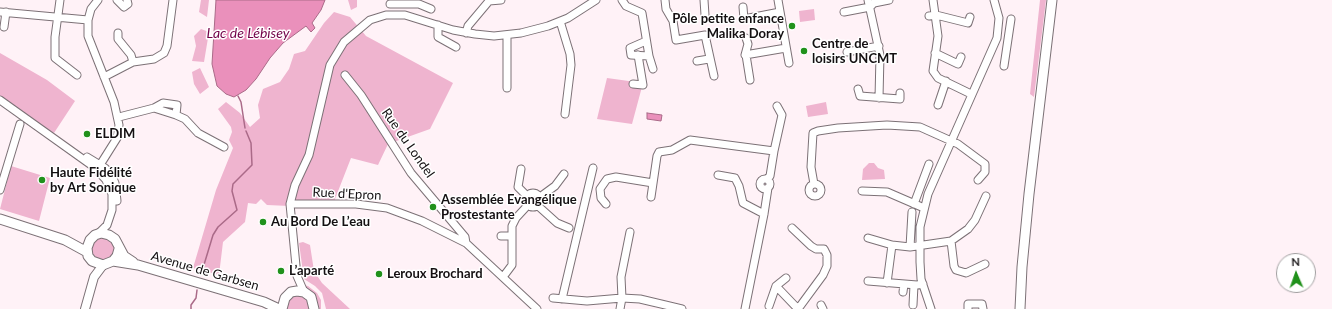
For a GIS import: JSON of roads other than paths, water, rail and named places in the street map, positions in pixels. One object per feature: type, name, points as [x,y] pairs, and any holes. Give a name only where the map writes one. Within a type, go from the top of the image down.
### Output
[{"type":"main road","points":[[1020,309],[1027,218],[1052,0]]},
{"type":"main road","points":[[0,219],[64,240],[87,252],[92,261],[102,265]]},
{"type":"main road","points":[[64,240],[86,240],[105,234],[112,237]]},
{"type":"main road","points":[[87,252],[88,244],[95,236]]},
{"type":"main road","name":"Avenue de Garbsen","points":[[112,237],[117,242],[119,249],[125,258],[138,265]]},
{"type":"main road","points":[[113,261],[117,256],[119,249]]},
{"type":"main road","name":"Avenue de Garbsen","points":[[102,265],[113,261],[138,265],[264,302],[279,309]]},
{"type":"main road","points":[[264,302],[304,292],[313,301],[314,309]]},
{"type":"main road","points":[[282,309],[288,295]]},
{"type":"street","points":[[60,0],[57,17],[55,58],[77,75]]},
{"type":"street","points":[[97,166],[119,133],[119,117],[89,42],[88,20],[91,9],[98,0]]},
{"type":"street","points":[[117,0],[124,7],[128,4],[127,0]]},
{"type":"street","points":[[104,77],[133,62],[154,59],[164,53],[167,46],[173,0]]},
{"type":"street","points":[[466,33],[468,26],[489,2],[501,0]]},
{"type":"street","points":[[304,292],[297,276],[290,204],[295,185],[309,155],[330,64],[339,47],[370,20],[386,15],[410,16],[438,26],[466,33],[507,35],[534,30],[560,21],[596,0]]},
{"type":"street","points":[[665,0],[666,9],[673,21],[676,40],[705,34],[714,76]]},
{"type":"street","points":[[704,0],[705,15]]},
{"type":"street","points":[[778,0],[788,63]]},
{"type":"street","points":[[844,12],[869,3],[889,0]]},
{"type":"street","points":[[933,0],[933,15],[938,36],[933,71],[938,78],[972,94]]},
{"type":"street","points":[[931,309],[923,284],[919,245],[924,208],[928,194],[992,48],[999,28],[998,10],[994,0]]},
{"type":"street","points":[[869,3],[879,46],[881,66],[879,98]]},
{"type":"street","points":[[390,4],[419,4],[431,9]]},
{"type":"street","points":[[410,4],[410,16]]},
{"type":"street","points":[[637,10],[644,4]]},
{"type":"street","points":[[623,6],[642,13],[648,56],[653,69]]},
{"type":"street","points":[[743,7],[744,19],[780,12]]},
{"type":"street","points":[[4,26],[3,12],[88,20]]},
{"type":"street","points":[[933,15],[968,23],[970,17]]},
{"type":"street","points":[[1004,66],[1011,19]]},
{"type":"street","points":[[560,21],[570,54],[571,65],[565,114]]},
{"type":"street","points":[[438,26],[438,37],[456,47]]},
{"type":"street","points":[[118,33],[118,39],[131,55],[133,62]]},
{"type":"street","points":[[507,35],[507,88]]},
{"type":"street","points":[[746,38],[748,44],[745,56],[746,55],[750,80]]},
{"type":"street","points":[[646,42],[630,48],[631,55],[648,56]]},
{"type":"street","points":[[847,52],[879,46]]},
{"type":"street","points":[[746,55],[786,48]]},
{"type":"street","points":[[992,48],[1005,52]]},
{"type":"street","points":[[935,53],[958,64],[961,57]]},
{"type":"street","points":[[633,84],[646,86],[638,55]]},
{"type":"street","points":[[697,60],[709,58]]},
{"type":"street","name":"Rue du Londel","points":[[345,75],[361,95],[412,173],[465,237],[466,243]]},
{"type":"street","points":[[938,105],[946,81]]},
{"type":"street","points":[[858,89],[860,96],[879,98],[900,99],[900,93]]},
{"type":"street","points":[[0,100],[97,166],[106,180],[113,199],[112,210],[108,223],[95,236]]},
{"type":"street","points":[[745,309],[768,188],[763,189],[760,185],[761,181],[770,176],[782,115],[777,106]]},
{"type":"street","points":[[119,117],[154,108],[184,119],[198,133],[224,147]]},
{"type":"street","points":[[0,190],[20,124]]},
{"type":"street","points":[[814,184],[811,167],[813,133],[818,131],[887,125],[920,127],[951,141],[980,159],[984,164],[985,172],[978,180]]},
{"type":"street","points":[[51,135],[75,153],[97,166],[105,168],[111,174],[116,189],[117,203],[112,222],[112,237]]},
{"type":"street","points":[[651,198],[659,152],[672,150],[690,140],[774,151]]},
{"type":"street","points":[[914,204],[929,164]]},
{"type":"street","points":[[562,300],[593,168]]},
{"type":"street","points":[[521,169],[518,187],[527,196],[526,199],[528,205]]},
{"type":"street","points":[[528,205],[533,207],[537,205],[540,202],[540,197],[555,186],[564,174]]},
{"type":"street","points":[[718,175],[734,178],[739,186],[743,203],[764,214]]},
{"type":"street","points":[[606,204],[601,198],[600,189],[607,179],[616,177],[653,183]]},
{"type":"street","points":[[862,191],[887,192],[924,208]]},
{"type":"street","points":[[527,196],[533,192],[540,197]]},
{"type":"street","points":[[868,238],[892,245],[910,247],[951,240],[968,229],[986,196]]},
{"type":"street","name":"Rue d'Epron","points":[[290,204],[356,204],[387,208],[422,221],[466,243],[537,309]]},
{"type":"street","points":[[503,277],[512,265],[511,236],[513,223],[528,205]]},
{"type":"street","points":[[537,205],[557,223],[569,228]]},
{"type":"street","points":[[910,247],[912,212]]},
{"type":"street","points":[[776,286],[798,309],[823,275],[827,266],[828,255],[824,249],[816,249],[811,246],[792,228]]},
{"type":"street","points":[[620,309],[622,298],[621,277],[630,232]]},
{"type":"street","points":[[501,236],[511,236]]},
{"type":"street","points":[[951,240],[954,266],[956,270],[966,273],[985,264]]},
{"type":"street","points":[[888,283],[892,245]]},
{"type":"street","points":[[92,261],[94,277]]},
{"type":"street","points":[[85,309],[94,277],[102,265]]},
{"type":"street","points":[[288,295],[297,276]]},
{"type":"street","points":[[769,306],[776,286],[786,278]]},
{"type":"street","points":[[868,281],[914,285],[923,284]]},
{"type":"street","points":[[903,292],[904,284]]},
{"type":"street","points":[[912,305],[914,285]]},
{"type":"street","points":[[553,298],[562,300],[587,301],[622,298],[654,301],[682,309]]},
{"type":"street","points":[[968,309],[968,304],[982,304],[983,309]]},
{"type":"water","name":"Lac de Lébisey","points":[[216,0],[325,0],[321,10],[312,23],[315,28],[311,32],[306,26],[283,43],[270,58],[256,79],[246,90],[234,97],[226,94],[217,86],[212,64]]},
{"type":"water","points":[[647,113],[662,115],[661,121],[647,119]]},
{"type":"waterway","points":[[238,96],[241,102],[245,128]]},
{"type":"waterway","points":[[203,268],[213,235],[218,227],[237,210],[232,191],[233,184],[252,165],[251,143],[246,131]]},
{"type":"waterway","points":[[191,309],[191,305],[196,298],[197,290]]},
{"type":"place","name":"Pôle petite enfance Malika Doray","points":[[792,26]]},
{"type":"place","name":"Centre de loisirs UNCMT","points":[[804,51]]},
{"type":"place","name":"ELDIM","points":[[87,134]]},
{"type":"place","name":"Haute Fidélité by Art Sonique","points":[[42,180]]},
{"type":"place","name":"Assemblée Evangélique Prostestante","points":[[433,207]]},
{"type":"place","name":"Au Bord De L’eau","points":[[263,222]]},
{"type":"place","name":"L’aparté","points":[[281,271]]},
{"type":"place","name":"Leroux Brochard","points":[[379,274]]}]
